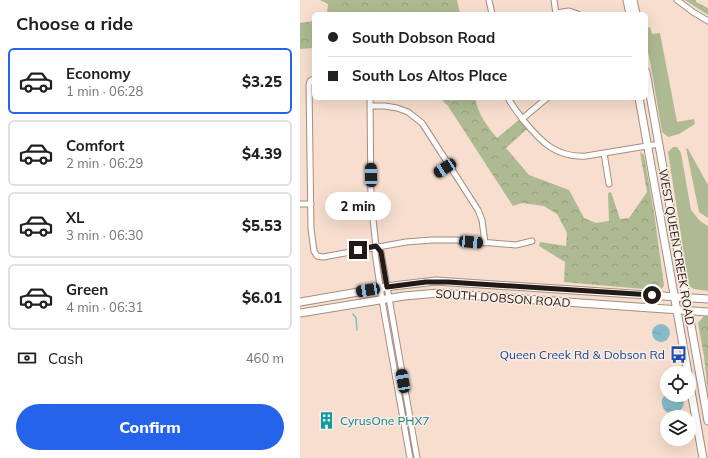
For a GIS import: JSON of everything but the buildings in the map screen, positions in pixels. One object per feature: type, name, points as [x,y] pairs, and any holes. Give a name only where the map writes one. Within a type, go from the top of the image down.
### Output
[{"type":"main road","points":[[622,0],[625,12]]},
{"type":"main road","points":[[627,0],[630,12]]},
{"type":"main road","points":[[634,0],[636,12]]},
{"type":"main road","name":"WEST QUEEN CREEK ROAD","points":[[648,83],[708,421]]},
{"type":"main road","name":"WEST QUEEN CREEK ROAD","points":[[639,100],[687,366]]},
{"type":"main road","name":"SOUTH DOBSON ROAD","points":[[300,302],[384,287],[426,282],[448,282],[708,299]]},
{"type":"main road","name":"SOUTH DOBSON ROAD","points":[[300,313],[414,294],[448,293],[708,312]]},
{"type":"main road","points":[[693,402],[703,458]]},
{"type":"street","points":[[489,0],[492,12]]},
{"type":"street","points":[[554,0],[556,12]]},
{"type":"street","points":[[677,0],[708,21]]},
{"type":"street","points":[[312,80],[309,85],[311,229],[314,250],[317,256],[323,257],[376,246],[432,240],[516,246],[532,241]]},
{"type":"street","points":[[370,100],[371,202],[376,246],[381,252],[384,287],[410,458]]},
{"type":"street","points":[[509,100],[522,118],[548,146],[558,152],[576,157],[659,144]]},
{"type":"street","points":[[522,118],[544,100]]},
{"type":"street","points":[[370,106],[385,106],[408,112],[426,129],[478,210],[482,220],[485,243]]},
{"type":"street","points":[[604,153],[609,184]]},
{"type":"street","points":[[438,174],[450,166]]},
{"type":"street","points":[[300,204],[311,204]]},
{"type":"street","points":[[386,299],[417,458]]},
{"type":"green space","points":[[320,0],[457,0],[460,12],[327,12],[328,4]]},
{"type":"green space","points":[[685,0],[696,0],[696,2],[708,8],[708,15]]},
{"type":"green space","points":[[312,21],[312,48],[300,49],[300,23]]},
{"type":"green space","points":[[650,27],[652,34],[660,33],[677,122],[694,119],[695,124],[679,134],[668,137],[662,132],[648,52],[648,28]]},
{"type":"green space","points":[[442,100],[476,100],[483,120],[497,138],[519,120],[527,129],[506,148],[529,175],[569,190],[584,218],[596,223],[609,221],[608,193],[611,192],[620,219],[629,218],[647,192],[640,152],[644,155],[654,212],[664,286],[660,290],[655,290],[564,282],[565,262],[539,246],[540,242],[566,246],[567,233],[557,214],[544,206],[522,203],[513,206],[448,106]]},
{"type":"green space","points":[[673,147],[677,147],[681,153],[691,210],[700,221],[708,226],[708,291],[694,289],[689,286],[668,152]]},
{"type":"green space","points":[[686,148],[688,149],[708,185],[708,218],[699,212]]},
{"type":"green space","points":[[704,316],[708,316],[708,394],[704,356],[698,323]]},
{"type":"water","points":[[661,324],[667,327],[670,333],[667,339],[661,342],[655,339],[652,333],[655,327]]},
{"type":"water","points":[[662,402],[683,402],[683,406],[680,410],[665,410]]},
{"type":"waterway","points":[[353,314],[356,318],[357,330]]},
{"type":"place","name":"Queen Creek Rd & Dobson Rd","points":[[678,354]]},
{"type":"place","name":"CyrusOne PHX7","points":[[327,420]]},
{"type":"route","points":[[358,250],[376,246],[381,252],[387,287],[436,281],[652,295]]}]
